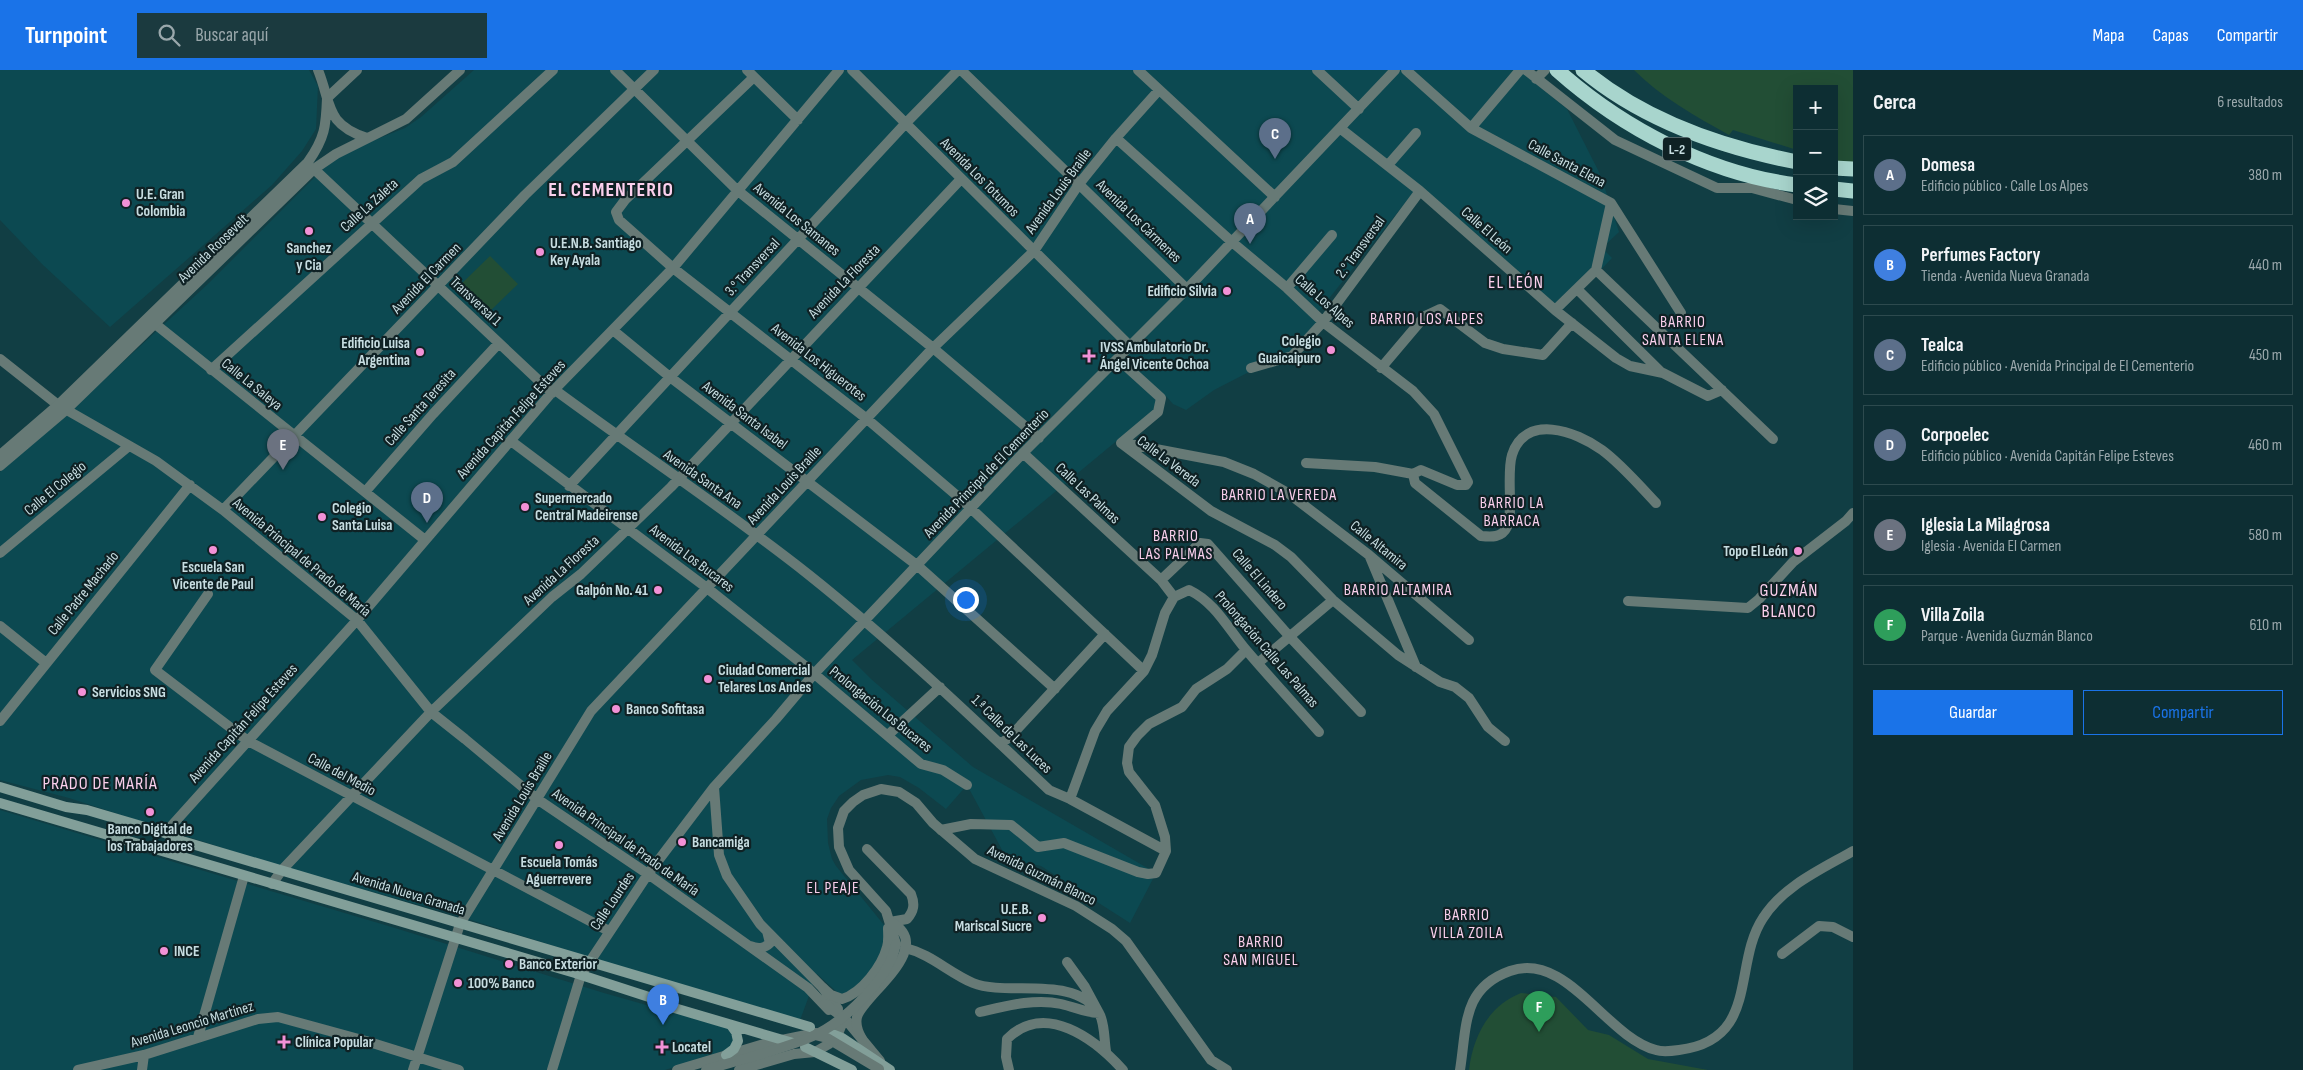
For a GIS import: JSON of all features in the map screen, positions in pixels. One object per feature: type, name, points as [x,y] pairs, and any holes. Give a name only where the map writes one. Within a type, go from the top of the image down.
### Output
[{"type":"highway","name":"L-2","points":[[1557,70],[1571,83],[1623,119],[1683,151],[1749,176],[1793,184]]},
{"type":"highway","name":"L-2","points":[[1583,70],[1622,99],[1687,132],[1725,146],[1793,161]]},
{"type":"highway","points":[[1838,168],[1853,169]]},
{"type":"highway","points":[[1838,190],[1853,191]]},
{"type":"main road","name":"Avenida Nueva Granada","points":[[0,787],[66,807],[87,810],[165,833],[182,841],[837,1036],[882,1069]]},
{"type":"main road","name":"Avenida Nueva Granada","points":[[0,803],[581,975],[655,999],[672,1007],[793,1043]]},
{"type":"main road","points":[[726,1055],[734,1049],[738,1041],[736,1032],[731,1025]]},
{"type":"main road","points":[[805,1047],[852,1070]]},
{"type":"street","points":[[318,70],[329,107],[342,127],[367,138]]},
{"type":"street","points":[[326,98],[357,70]]},
{"type":"street","name":"Avenida Roosevelt","points":[[0,466],[314,169],[336,154],[406,119],[460,70]]},
{"type":"street","name":"Calle La Zaleta","points":[[210,370],[421,178],[453,162],[552,70]]},
{"type":"street","name":"Avenida Los Samanes","points":[[615,70],[685,141],[737,190],[933,348],[1039,438]]},
{"type":"street","name":"Avenida El Carmen","points":[[223,510],[525,195],[654,70]]},
{"type":"street","name":"Avenida Capitán Felipe Esteves","points":[[165,833],[357,620],[554,392],[672,268],[839,70]]},
{"type":"street","name":"Avenida Los Totumos","points":[[852,70],[1130,346]]},
{"type":"street","name":"3.° Transversal","points":[[569,486],[905,124],[960,70]]},
{"type":"street","name":"Avenida Los Cármenes","points":[[960,70],[1188,289]]},
{"type":"street","points":[[1138,70],[1275,197]]},
{"type":"street","points":[[1317,70],[1359,109]]},
{"type":"street","name":"Avenida Principal de El Cementerio","points":[[714,787],[814,674],[1023,453],[1188,289],[1395,70]]},
{"type":"street","name":"Calle Santa Elena","points":[[1406,70],[1471,128],[1611,204],[1681,313]]},
{"type":"street","points":[[1471,128],[1520,70]]},
{"type":"street","points":[[1526,70],[1615,140],[1717,188],[1752,188],[1793,199]]},
{"type":"street","points":[[1536,79],[1545,70]]},
{"type":"street","points":[[751,74],[798,120]]},
{"type":"street","name":"Avenida Los Higuerotes","points":[[751,74],[632,192],[616,212],[619,220],[672,268],[731,311],[866,419],[972,509],[1144,671]]},
{"type":"street","name":"Avenida Louis Braille","points":[[455,938],[460,924],[494,872],[591,711],[758,536],[807,481],[933,348],[1034,251],[1079,184],[1116,138],[1159,90]]},
{"type":"street","name":"Avenida Roosevelt","points":[[152,322],[308,162],[322,142],[327,121],[326,98]]},
{"type":"street","name":"Calle El León","points":[[1341,129],[1420,191],[1555,310],[1616,358],[1630,366],[1663,373],[1708,396],[1722,390]]},
{"type":"street","points":[[1388,165],[1416,133]]},
{"type":"street","name":"Calle Los Alpes","points":[[1116,138],[1323,322],[1413,391],[1434,414],[1468,482],[1466,485],[1457,485],[1421,470],[1413,474]]},
{"type":"street","name":"Transversal 1","points":[[314,169],[438,287],[554,392]]},
{"type":"street","name":"Avenida La Floresta","points":[[272,884],[282,870],[431,712],[678,479],[961,179]]},
{"type":"street","name":"2.° Transversal","points":[[1251,368],[1292,356],[1323,322],[1420,191]]},
{"type":"street","points":[[1555,310],[1596,270],[1611,204]]},
{"type":"street","points":[[1838,209],[1853,211]]},
{"type":"street","points":[[1287,288],[1332,235]]},
{"type":"street","points":[[1596,270],[1773,439]]},
{"type":"street","points":[[1577,289],[1663,373]]},
{"type":"street","points":[[1381,368],[1425,316],[1440,309],[1485,343],[1503,349],[1543,354],[1572,323]]},
{"type":"street","name":"Calle La Saleya","points":[[152,322],[425,540]]},
{"type":"street","name":"Avenida Santa Isabel","points":[[614,331],[670,377],[918,566],[1055,689]]},
{"type":"street","name":"Calle Santa Teresita","points":[[365,492],[433,414],[499,343]]},
{"type":"street","name":"Calle La Vereda","points":[[1118,358],[1161,398],[1158,412],[1121,443],[1211,511],[1286,553],[1333,600],[1398,655],[1440,682],[1455,687],[1469,698],[1488,727],[1505,741]]},
{"type":"street","name":"Avenida Principal de Prado de María","points":[[0,359],[62,408],[129,446],[190,485],[223,510],[357,620],[431,712],[537,799],[648,874],[808,988],[839,1015]]},
{"type":"street","name":"Avenida Santa Ana","points":[[554,392],[758,536],[830,593],[854,615]]},
{"type":"street","name":"Avenida Roosevelt","points":[[0,455],[62,408]]},
{"type":"street","points":[[1306,463],[1375,467],[1413,474],[1415,483],[1438,503],[1458,516],[1481,536],[1493,538],[1502,534],[1508,526],[1510,464],[1517,444],[1527,434],[1538,428],[1551,429],[1581,439],[1604,451],[1656,503]]},
{"type":"street","name":"Avenida Los Bucares","points":[[511,441],[707,588],[805,666]]},
{"type":"street","name":"Calle Altamira","points":[[1121,443],[1224,462],[1254,474],[1288,493],[1368,555],[1469,640]]},
{"type":"street","name":"Calle El Colegio","points":[[0,553],[129,446]]},
{"type":"street","name":"Calle Las Palmas","points":[[1023,453],[1161,580],[1174,597]]},
{"type":"street","name":"Calle Padre Machado","points":[[0,721],[3,710],[46,663],[190,485]]},
{"type":"street","points":[[1628,601],[1748,608],[1759,599],[1793,562],[1846,521],[1853,513]]},
{"type":"street","name":"Calle El Lindero","points":[[1161,580],[1200,543],[1208,544],[1290,637]]},
{"type":"street","points":[[1368,555],[1416,667]]},
{"type":"street","name":"Prolongación Calle Las Palmas","points":[[1174,597],[1189,590],[1202,596],[1214,607],[1246,650],[1318,732]]},
{"type":"street","name":"Calle del Medio","points":[[208,594],[154,670],[248,741],[609,931]]},
{"type":"street","points":[[1070,798],[1095,731],[1108,711],[1144,671],[1152,655],[1165,613],[1174,597]]},
{"type":"street","points":[[1258,663],[1333,600]]},
{"type":"street","name":"1.ª Calle de Las Luces","points":[[854,615],[940,686],[1049,790],[1070,798],[1166,850]]},
{"type":"street","points":[[0,626],[46,663]]},
{"type":"street","points":[[1000,744],[1010,737],[1105,634]]},
{"type":"street","points":[[1290,637],[1361,712]]},
{"type":"street","points":[[942,830],[971,824],[1011,825],[1038,847],[1064,843],[1148,874],[1156,873],[1166,850],[1161,820],[1155,805],[1129,772],[1127,763],[1129,747],[1149,724],[1182,707],[1196,689],[1227,669],[1246,650]]},
{"type":"street","name":"Prolongación Los Bucares","points":[[805,666],[921,764],[943,770],[966,785]]},
{"type":"street","points":[[888,735],[940,686]]},
{"type":"street","points":[[714,787],[719,855],[726,876],[755,917],[767,930],[823,988],[832,995],[842,999],[852,994],[864,984],[878,966],[886,952],[890,922],[907,919],[912,913],[914,901],[912,894],[866,849]]},
{"type":"street","name":"Calle Lourdes","points":[[581,975],[648,874],[714,787]]},
{"type":"street","name":"Avenida Guzmán Blanco","points":[[900,946],[882,905],[860,884],[843,859],[838,836],[844,811],[863,795],[881,789],[891,789],[899,792],[916,803],[942,830],[975,859],[1076,906],[1100,920],[1126,941],[1211,1060],[1227,1070]]},
{"type":"street","points":[[1460,1070],[1468,1016],[1473,998],[1481,987],[1496,976],[1514,969],[1533,967],[1552,973],[1636,1041],[1657,1051],[1680,1050],[1704,1044],[1721,1032],[1739,1004],[1750,947],[1762,918],[1777,900],[1806,878],[1853,851]]},
{"type":"street","points":[[198,1036],[244,876]]},
{"type":"street","points":[[1782,954],[1819,926],[1832,927],[1853,937]]},
{"type":"street","points":[[746,945],[759,949],[766,947],[770,943],[767,930]]},
{"type":"street","points":[[413,1070],[455,938]]},
{"type":"street","points":[[862,1039],[856,1020],[860,1010],[890,977],[900,962],[900,946]]},
{"type":"street","points":[[900,946],[922,954],[974,984],[996,987],[1040,988],[1063,992],[1086,1001],[1099,1013]]},
{"type":"street","points":[[706,1070],[816,1031],[841,1017],[866,995],[888,966],[900,946]]},
{"type":"street","points":[[1067,962],[1085,987],[1099,1013],[1106,1051]]},
{"type":"street","points":[[552,1070],[581,975]]},
{"type":"street","points":[[746,1069],[794,1054],[815,1052],[829,1044],[837,1036],[842,1024],[839,1015],[823,988]]},
{"type":"street","points":[[980,1012],[1013,1005],[1045,1002],[1063,1004],[1081,1011],[1099,1013]]},
{"type":"street","points":[[839,1015],[862,1039],[882,1069]]},
{"type":"street","name":"Avenida Leoncio Martínez","points":[[78,1070],[144,1055],[198,1036],[258,1019],[278,1017],[366,1041],[458,1070]]},
{"type":"street","points":[[1008,1070],[1006,1057],[1007,1040],[1016,1030],[1033,1024],[1063,1026],[1082,1035],[1106,1051],[1123,1070]]},
{"type":"street","points":[[677,1070],[816,1031],[882,1069]]},
{"type":"street","points":[[142,1070],[144,1055]]},
{"type":"shaded area","name":"U.E. Gran Colombia","points":[[0,70],[309,70],[318,86],[316,129],[302,151],[272,185],[110,327],[43,265],[0,220]]},
{"type":"shaded area","points":[[474,70],[1519,70],[1567,109],[1601,176],[1619,232],[1602,248],[1612,258],[1557,316],[1417,188],[1315,316],[1321,322],[1287,364],[1251,371],[1214,390],[1186,410],[1173,404],[1166,396],[1154,410],[852,660],[871,679],[973,767],[1156,873],[1130,923],[1041,866],[1007,859],[967,785],[946,809],[919,788],[900,777],[888,775],[861,780],[839,796],[831,808],[827,819],[828,843],[836,866],[884,925],[887,938],[885,950],[862,985],[843,994],[838,993],[817,974],[799,1023],[449,913],[278,866],[69,798],[0,780],[0,472],[50,429],[209,283],[329,163],[354,148],[405,128],[421,117]]},
{"type":"shaded area","points":[[0,810],[395,928],[604,993],[731,1029],[735,1043],[726,1050],[665,1070],[0,1070]]},
{"type":"green space","points":[[1634,70],[1853,70],[1853,165],[1838,162],[1838,85],[1793,85],[1793,149],[1733,130],[1729,135],[1691,113],[1644,80]]},
{"type":"green space","points":[[490,256],[518,284],[485,316],[457,288]]},
{"type":"green space","points":[[1521,993],[1556,997],[1588,1030],[1609,1035],[1648,1059],[1708,1070],[1469,1070],[1474,1046],[1484,1024],[1500,1006]]},
{"type":"place","name":"Tealca","points":[[1275,159]]},
{"type":"place","name":"U.E. Gran Colombia","points":[[126,203]]},
{"type":"place","name":"Sanchez y Cia","points":[[309,231]]},
{"type":"place","name":"Domesa","points":[[1250,244]]},
{"type":"place","name":"U.E.N.B. Santiago Key Ayala","points":[[540,252]]},
{"type":"place","name":"Edificio Silvia","points":[[1227,291]]},
{"type":"place","name":"Colegio Guaicaipuro","points":[[1331,350]]},
{"type":"place","name":"Edificio Luisa Argentina","points":[[420,352]]},
{"type":"place","name":"IVSS Ambulatorio Dr. Ángel Vicente Ochoa","points":[[1089,356]]},
{"type":"place","name":"Iglesia La Milagrosa","points":[[283,470]]},
{"type":"place","name":"Supermercado Central Madeirense","points":[[525,507]]},
{"type":"place","name":"Colegio Santa Luisa","points":[[322,517]]},
{"type":"place","name":"Corpoelec","points":[[427,523]]},
{"type":"place","name":"Escuela San Vicente de Paul","points":[[213,550]]},
{"type":"place","name":"Topo El León","points":[[1798,551]]},
{"type":"place","name":"Galpón No. 41","points":[[658,590]]},
{"type":"place","name":"Ciudad Comercial Telares Los Andes","points":[[708,679]]},
{"type":"place","name":"Servicios SNG","points":[[82,692]]},
{"type":"place","name":"Banco Sofitasa","points":[[616,709]]},
{"type":"place","name":"Banco Digital de los Trabajadores","points":[[150,812]]},
{"type":"place","name":"Bancamiga","points":[[682,842]]},
{"type":"place","name":"Escuela Tomás Aguerrevere","points":[[559,845]]},
{"type":"place","name":"U.E.B. Mariscal Sucre","points":[[1042,918]]},
{"type":"place","name":"INCE","points":[[164,951]]},
{"type":"place","name":"Banco Exterior","points":[[509,964]]},
{"type":"place","name":"100% Banco","points":[[458,983]]},
{"type":"place","name":"Perfumes Factory","points":[[663,1025]]},
{"type":"place","name":"Villa Zoila","points":[[1539,1032]]},
{"type":"place","name":"Clínica Popular","points":[[284,1042]]},
{"type":"place","name":"Locatel","points":[[662,1047]]},
{"type":"district","name":"EL CEMENTERIO","points":[[611,189]]},
{"type":"district","name":"EL LEÓN","points":[[1516,282]]},
{"type":"district","name":"BARRIO LOS ALPES","points":[[1427,318]]},
{"type":"district","name":"BARRIO SANTA ELENA","points":[[1683,330]]},
{"type":"district","name":"BARRIO LA VEREDA","points":[[1279,494]]},
{"type":"district","name":"BARRIO LA BARRACA","points":[[1512,511]]},
{"type":"district","name":"BARRIO LAS PALMAS","points":[[1176,544]]},
{"type":"district","name":"BARRIO ALTAMIRA","points":[[1398,589]]},
{"type":"district","name":"GUZMÁN BLANCO","points":[[1789,600]]},
{"type":"district","name":"PRADO DE MARÍA","points":[[100,783]]},
{"type":"district","name":"EL PEAJE","points":[[833,887]]},
{"type":"district","name":"BARRIO VILLA ZOILA","points":[[1467,923]]},
{"type":"district","name":"BARRIO SAN MIGUEL","points":[[1261,950]]}]
